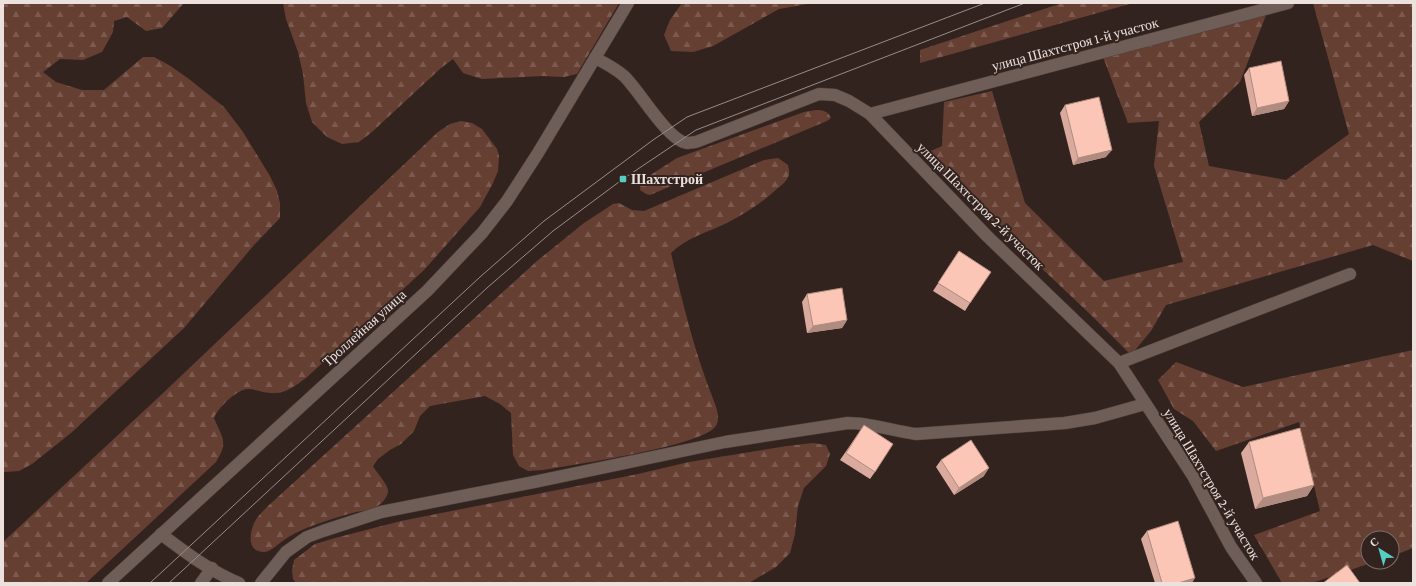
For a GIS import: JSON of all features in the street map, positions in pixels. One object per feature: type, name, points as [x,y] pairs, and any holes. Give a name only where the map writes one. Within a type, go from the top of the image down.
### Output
[{"type":"street","name":"Троллейная улица","points":[[108,583],[427,291],[482,233],[507,201],[538,154],[628,3]]},
{"type":"street","name":"улица Шахтстроя 1-й участок","points":[[870,114],[1288,3]]},
{"type":"street","name":"улица Шахтстроя 2-й участок","points":[[595,58],[614,68],[624,76],[634,86],[668,130],[686,143],[696,142],[819,94],[835,95],[849,101],[870,114],[988,236],[1119,363],[1193,476],[1231,547],[1256,583]]},
{"type":"street","points":[[1119,363],[1350,274]]},
{"type":"street","points":[[260,583],[286,552],[307,537],[381,512],[725,442],[848,423],[864,423],[894,431],[916,434],[1065,423],[1095,418],[1145,404]]},
{"type":"street","points":[[161,534],[184,551],[239,583]]},
{"type":"street","points":[[201,583],[212,568]]},
{"type":"green space","points":[[3,3],[184,3],[162,28],[146,31],[127,17],[114,21],[113,32],[102,52],[83,60],[60,59],[43,72],[56,82],[82,90],[104,90],[143,57],[154,57],[169,65],[224,107],[243,132],[270,176],[277,191],[280,203],[280,218],[254,245],[184,328],[71,433],[32,464],[19,471],[5,472],[3,472]]},
{"type":"green space","points":[[283,3],[619,3],[577,74],[564,77],[542,76],[482,79],[463,73],[453,59],[359,142],[342,144],[327,137],[312,122],[306,103],[303,74],[298,52],[286,19]]},
{"type":"green space","points":[[682,3],[813,3],[779,9],[713,46],[693,52],[671,51],[664,35],[670,20]]},
{"type":"green space","points":[[1062,3],[1133,3],[920,63],[920,50]]},
{"type":"green space","points":[[1313,3],[1413,3],[1413,261],[1373,245],[1166,305],[1151,331],[1131,355],[1091,315],[922,155],[942,146],[944,102],[992,91],[1025,203],[1104,281],[1183,262],[1154,166],[1159,121],[1128,123],[1103,57],[1268,10],[1240,82],[1199,122],[1209,166],[1286,180],[1349,134]]},
{"type":"green space","points":[[816,110],[825,111],[831,118],[650,195],[640,190],[641,181],[677,158],[804,112]]},
{"type":"green space","points":[[461,121],[472,123],[482,129],[497,149],[499,156],[498,171],[480,207],[424,270],[306,378],[288,390],[280,393],[268,393],[248,389],[239,392],[228,400],[219,409],[214,418],[223,440],[222,449],[216,462],[86,583],[3,583],[3,542],[161,395],[438,132],[450,124]]},
{"type":"green space","points":[[778,158],[788,165],[789,174],[785,182],[747,212],[727,223],[690,239],[671,253],[694,343],[715,403],[718,420],[715,427],[705,434],[662,448],[580,464],[528,471],[519,466],[513,455],[511,413],[500,404],[485,396],[430,406],[420,416],[414,431],[401,444],[378,459],[373,466],[388,489],[387,496],[380,504],[370,509],[355,512],[305,528],[269,551],[257,551],[253,548],[251,543],[252,527],[257,518],[268,506],[537,261],[584,223],[613,204],[619,203],[632,210],[644,211],[764,160]]},
{"type":"green space","points":[[1413,350],[1413,548],[1400,553],[1400,530],[1360,530],[1360,567],[1312,583],[1282,583],[1254,535],[1320,511],[1299,422],[1216,451],[1193,421],[1174,409],[1158,380],[1176,362],[1243,387]]},
{"type":"green space","points":[[813,443],[826,445],[830,454],[826,466],[804,488],[798,506],[795,534],[790,553],[776,567],[749,583],[296,583],[293,579],[292,570],[294,560],[315,544],[335,538],[401,521],[638,474],[689,462]]},
{"type":"building","points":[[1281,61],[1289,101],[1257,108],[1249,68]]},
{"type":"building","points":[[1099,97],[1112,150],[1078,158],[1065,105]]},
{"type":"building","points":[[959,251],[991,272],[970,303],[938,283]]},
{"type":"building","points":[[842,288],[847,320],[813,326],[807,294]]},
{"type":"building","points":[[864,425],[893,444],[875,472],[846,453]]},
{"type":"building","points":[[1300,428],[1314,485],[1263,498],[1249,442]]},
{"type":"building","points":[[971,440],[989,468],[959,488],[941,460]]},
{"type":"building","points":[[1178,521],[1195,578],[1178,583],[1162,583],[1147,531]]},
{"type":"building","points":[[1347,565],[1360,583],[1323,583]]},
{"type":"tram line","points":[[150,583],[480,277],[544,221],[653,140],[687,117],[985,3]]},
{"type":"tram line","points":[[169,583],[488,287],[553,231],[623,179],[696,130],[1025,3]]},
{"type":"place","name":"Шахтстрой","points":[[623,179]]}]
